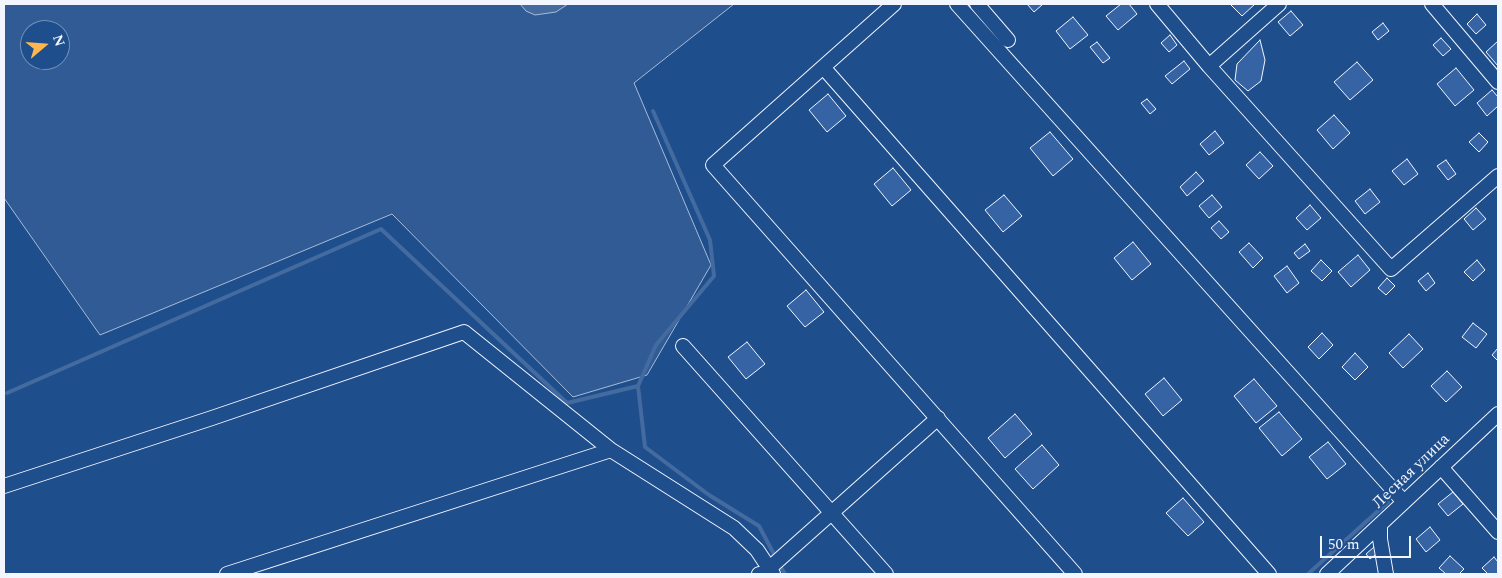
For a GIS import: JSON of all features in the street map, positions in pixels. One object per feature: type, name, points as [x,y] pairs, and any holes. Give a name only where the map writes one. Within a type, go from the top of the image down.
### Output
[{"type":"street","points":[[894,4],[713,164],[1075,574]]},
{"type":"street","points":[[957,4],[1404,502]]},
{"type":"street","points":[[977,4],[1008,40]]},
{"type":"street","points":[[1157,4],[1209,66],[1392,269],[1498,176]]},
{"type":"street","points":[[1209,66],[1279,4]]},
{"type":"street","points":[[1432,4],[1498,82]]},
{"type":"street","points":[[824,67],[1269,574]]},
{"type":"street","points":[[4,486],[221,415],[464,332],[610,450],[734,528],[757,550],[767,572],[938,418]]},
{"type":"street","points":[[683,346],[886,574]]},
{"type":"street","name":"Лесная улица","points":[[1327,574],[1498,414]]},
{"type":"street","points":[[227,574],[610,450]]},
{"type":"street","points":[[1441,467],[1498,532]]},
{"type":"street","points":[[1380,526],[1380,539],[1386,574]]},
{"type":"shaded area","points":[[4,4],[734,4],[634,83],[711,265],[647,375],[573,397],[392,214],[100,335],[4,198]]},
{"type":"shaded area","points":[[520,4],[568,4],[556,12],[535,15],[526,11]]},
{"type":"building","points":[[1027,4],[1043,4],[1034,12]]},
{"type":"building","points":[[1121,4],[1129,4],[1137,14],[1118,30],[1106,16]]},
{"type":"building","points":[[1230,4],[1255,4],[1242,16]]},
{"type":"building","points":[[1291,11],[1303,25],[1290,36],[1278,22]]},
{"type":"building","points":[[1477,14],[1486,25],[1476,34],[1467,24]]},
{"type":"building","points":[[1073,17],[1088,35],[1070,49],[1056,31]]},
{"type":"building","points":[[1383,23],[1389,31],[1378,40],[1372,32]]},
{"type":"building","points":[[1170,35],[1177,45],[1169,52],[1161,43]]},
{"type":"building","points":[[1441,38],[1451,49],[1443,56],[1433,45]]},
{"type":"building","points":[[1260,40],[1265,60],[1261,81],[1248,91],[1235,80],[1237,64]]},
{"type":"building","points":[[1498,41],[1498,66],[1486,52]]},
{"type":"building","points":[[1097,42],[1110,58],[1103,63],[1090,47]]},
{"type":"building","points":[[1184,61],[1190,69],[1172,84],[1165,76]]},
{"type":"building","points":[[1357,62],[1373,80],[1350,100],[1334,82]]},
{"type":"building","points":[[1456,68],[1474,90],[1455,106],[1437,84]]},
{"type":"building","points":[[1492,90],[1498,97],[1498,106],[1487,116],[1477,103]]},
{"type":"building","points":[[828,94],[846,116],[827,132],[809,110]]},
{"type":"building","points":[[1147,99],[1156,109],[1150,114],[1141,103]]},
{"type":"building","points":[[1334,115],[1350,133],[1333,149],[1317,130]]},
{"type":"building","points":[[1215,131],[1224,143],[1209,155],[1200,144]]},
{"type":"building","points":[[1050,132],[1073,159],[1053,176],[1030,148]]},
{"type":"building","points":[[1479,133],[1488,142],[1479,152],[1469,142]]},
{"type":"building","points":[[1260,152],[1273,166],[1259,179],[1246,165]]},
{"type":"building","points":[[1407,159],[1418,174],[1404,185],[1392,171]]},
{"type":"building","points":[[1446,160],[1456,174],[1448,180],[1437,166]]},
{"type":"building","points":[[893,168],[911,190],[892,206],[874,184]]},
{"type":"building","points":[[1196,172],[1204,181],[1187,196],[1180,187]]},
{"type":"building","points":[[1370,189],[1380,202],[1365,214],[1355,201]]},
{"type":"building","points":[[1004,195],[1022,216],[1003,232],[985,210]]},
{"type":"building","points":[[1212,195],[1222,207],[1209,218],[1199,206]]},
{"type":"building","points":[[1310,205],[1321,218],[1307,230],[1296,218]]},
{"type":"building","points":[[1476,208],[1486,219],[1473,230],[1464,219]]},
{"type":"building","points":[[1219,221],[1229,232],[1221,239],[1211,228]]},
{"type":"building","points":[[1133,242],[1151,264],[1132,280],[1114,258]]},
{"type":"building","points":[[1249,243],[1263,258],[1253,268],[1239,252]]},
{"type":"building","points":[[1305,244],[1310,251],[1299,259],[1294,253]]},
{"type":"building","points":[[1358,255],[1370,270],[1351,287],[1338,272]]},
{"type":"building","points":[[1321,260],[1332,271],[1322,281],[1311,271]]},
{"type":"building","points":[[1477,260],[1485,270],[1473,281],[1464,272]]},
{"type":"building","points":[[1287,266],[1299,283],[1287,293],[1274,276]]},
{"type":"building","points":[[1428,273],[1435,283],[1426,291],[1418,281]]},
{"type":"building","points":[[1387,278],[1395,286],[1386,295],[1378,288]]},
{"type":"building","points":[[806,290],[824,312],[805,327],[787,306]]},
{"type":"building","points":[[1473,323],[1487,334],[1476,348],[1462,337]]},
{"type":"building","points":[[1322,333],[1333,345],[1319,359],[1308,347]]},
{"type":"building","points":[[1409,334],[1423,349],[1403,368],[1389,353]]},
{"type":"building","points":[[747,342],[765,364],[746,379],[728,357]]},
{"type":"building","points":[[1498,348],[1498,361],[1492,355]]},
{"type":"building","points":[[1355,353],[1368,367],[1355,380],[1342,367]]},
{"type":"building","points":[[1447,371],[1462,387],[1446,402],[1431,386]]},
{"type":"building","points":[[1164,378],[1182,400],[1163,416],[1145,394]]},
{"type":"building","points":[[1254,379],[1277,406],[1256,423],[1234,396]]},
{"type":"building","points":[[1279,412],[1302,439],[1282,456],[1259,428]]},
{"type":"building","points":[[1015,414],[1032,434],[1005,458],[988,438]]},
{"type":"building","points":[[1328,442],[1346,464],[1327,479],[1309,457]]},
{"type":"building","points":[[1042,445],[1059,465],[1033,489],[1015,469]]},
{"type":"building","points":[[1453,492],[1463,504],[1448,516],[1438,504]]},
{"type":"building","points":[[1183,498],[1204,522],[1188,536],[1166,513]]},
{"type":"building","points":[[1430,527],[1440,540],[1426,552],[1416,539]]},
{"type":"building","points":[[1374,547],[1379,552],[1370,559],[1366,554]]},
{"type":"building","points":[[1450,556],[1464,569],[1459,574],[1446,574],[1439,568]]},
{"type":"building","points":[[1494,557],[1498,562],[1498,574],[1488,574],[1482,568]]},
{"type":"waterway","points":[[653,111],[710,240],[714,276],[656,345],[638,386],[645,447],[709,495],[759,526],[776,558]]},
{"type":"waterway","points":[[7,393],[381,229],[567,403],[638,386]]},
{"type":"waterway","points":[[1308,574],[1388,502]]},
{"type":"waterway","points":[[779,564],[785,574]]}]
